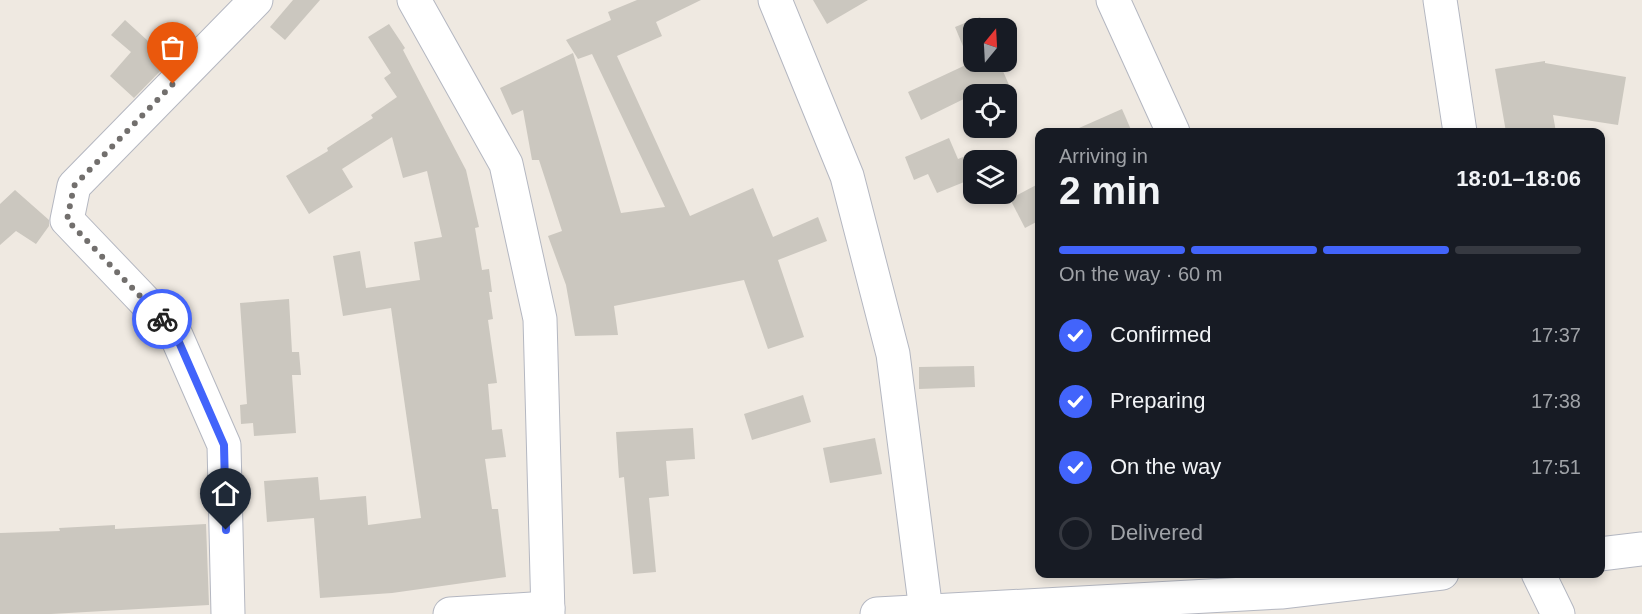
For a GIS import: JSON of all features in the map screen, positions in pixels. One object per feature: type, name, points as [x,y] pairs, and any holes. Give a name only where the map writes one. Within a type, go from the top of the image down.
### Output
[{"type":"street","points":[[228,614],[224,445],[175,333],[67,220],[74,186],[256,0]]},
{"type":"street","points":[[414,0],[506,164],[540,319],[548,611],[450,614]]},
{"type":"street","points":[[776,0],[847,176],[893,354],[926,611]]},
{"type":"street","points":[[1113,0],[1171,128]]},
{"type":"street","points":[[1440,0],[1459,128]]},
{"type":"street","points":[[1605,553],[1642,549]]},
{"type":"street","points":[[877,614],[1216,584],[1281,592],[1400,578]]},
{"type":"street","points":[[1540,578],[1558,614]]},
{"type":"building","points":[[293,0],[320,0],[285,40],[270,27]]},
{"type":"building","points":[[637,0],[701,0],[656,22],[662,36],[617,56],[690,216],[753,188],[773,237],[818,217],[827,241],[778,260],[804,337],[768,349],[744,280],[614,306],[618,335],[575,336],[566,285],[548,236],[562,231],[539,160],[532,160],[523,110],[512,115],[500,88],[573,53],[621,213],[665,207],[592,54],[578,59],[566,40],[611,20],[608,12]]},
{"type":"building","points":[[813,0],[868,0],[827,24]]},
{"type":"building","points":[[125,20],[170,61],[134,98],[110,76],[131,52],[111,35]]},
{"type":"building","points":[[389,24],[405,48],[403,50],[466,170],[479,227],[475,228],[482,270],[489,269],[492,292],[489,292],[493,319],[488,320],[497,383],[488,384],[492,430],[502,429],[506,457],[485,459],[492,509],[498,509],[506,577],[392,593],[320,598],[314,518],[267,522],[264,481],[318,477],[320,500],[366,496],[368,525],[421,518],[391,308],[343,316],[333,256],[360,251],[366,288],[420,280],[414,242],[442,237],[427,171],[403,178],[392,137],[342,169],[353,187],[309,214],[286,176],[328,151],[327,148],[373,118],[371,115],[397,97],[384,78],[391,73],[368,37]]},
{"type":"building","points":[[963,24],[963,46],[955,27]]},
{"type":"building","points":[[1545,61],[1545,63],[1626,77],[1618,125],[1553,115],[1555,128],[1505,128],[1495,69]]},
{"type":"building","points":[[963,66],[963,72],[1003,72],[1009,84],[963,84],[963,99],[921,120],[908,92]]},
{"type":"building","points":[[1122,109],[1130,128],[1079,128]]},
{"type":"building","points":[[949,138],[958,159],[963,157],[963,182],[937,193],[928,174],[914,180],[905,157]]},
{"type":"building","points":[[1035,186],[1035,223],[1025,228],[1013,204],[1017,204],[1017,195]]},
{"type":"building","points":[[15,190],[49,220],[49,226],[36,244],[16,231],[0,245],[0,204]]},
{"type":"building","points":[[289,299],[292,352],[299,352],[301,375],[292,375],[296,433],[254,436],[253,423],[241,424],[240,405],[247,404],[240,303]]},
{"type":"building","points":[[974,366],[975,387],[919,389],[919,367]]},
{"type":"building","points":[[803,395],[811,422],[752,440],[744,414]]},
{"type":"building","points":[[693,428],[695,459],[666,461],[669,496],[649,498],[656,572],[633,574],[624,477],[619,478],[616,432]]},
{"type":"building","points":[[875,438],[882,474],[830,483],[823,448]]},
{"type":"building","points":[[206,524],[209,605],[51,614],[0,614],[0,533],[60,531],[59,528],[115,525],[115,529]]},
{"type":"way so far","points":[[162,319],[67,220],[74,186],[173,84]]},
{"type":"route","points":[[162,319],[175,333],[224,445],[226,530]]}]
